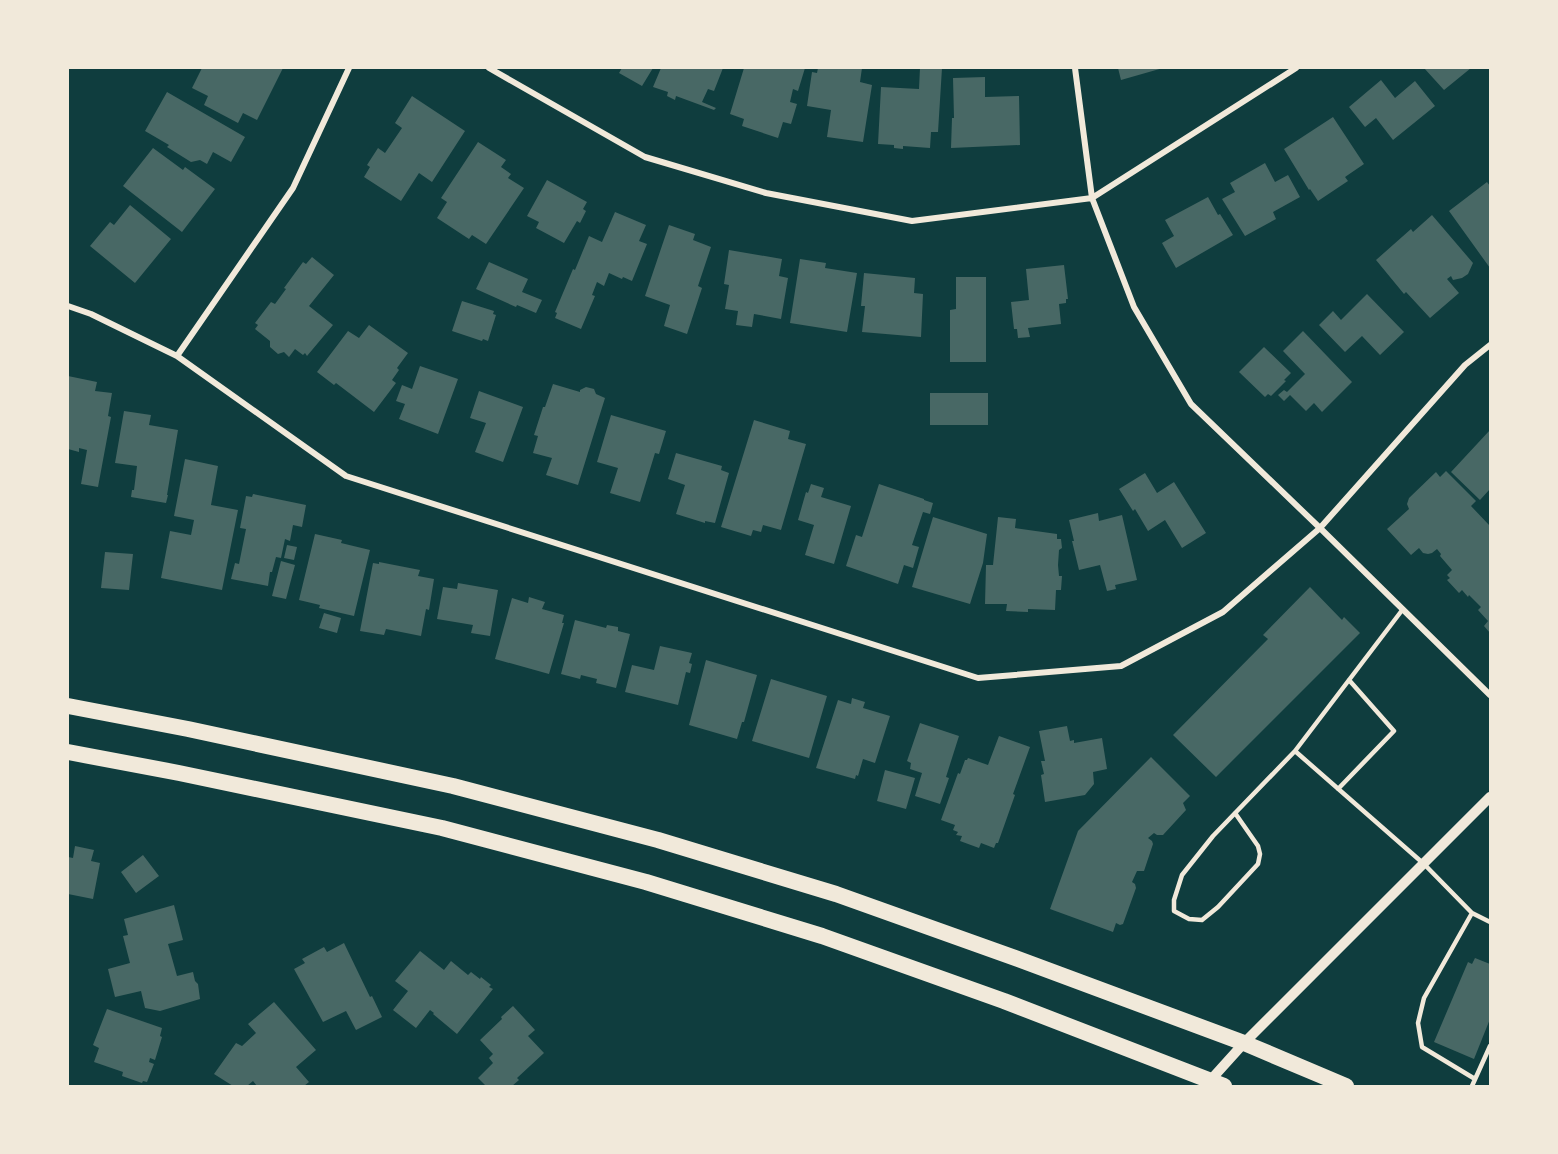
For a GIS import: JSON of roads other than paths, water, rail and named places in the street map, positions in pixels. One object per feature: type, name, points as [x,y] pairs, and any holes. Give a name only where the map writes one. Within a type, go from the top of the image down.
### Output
[{"type":"highway","points":[[68,706],[188,729],[453,786],[658,840],[836,894],[1018,959],[1244,1043],[1346,1086]]},
{"type":"highway","points":[[68,752],[442,828],[646,882],[833,939],[1004,1001],[1213,1084]]},
{"type":"street","points":[[177,356],[293,188],[349,68]]},
{"type":"street","points":[[489,68],[645,157],[766,193],[912,221],[1092,198],[1296,68]]},
{"type":"street","points":[[1075,68],[1092,198],[1134,307],[1191,404],[1491,695]]},
{"type":"street","points":[[68,306],[91,314],[177,356],[346,476],[978,678],[1121,666],[1223,612],[1320,528],[1465,365],[1491,345]]},
{"type":"street","points":[[1213,1084],[1244,1043],[1491,797]]},
{"type":"lane","points":[[1235,813],[1258,846],[1260,854],[1258,864],[1218,907],[1202,920],[1189,919],[1174,911],[1174,900],[1182,875],[1213,836],[1235,813],[1295,751],[1403,609]]},
{"type":"lane","points":[[1338,789],[1394,731],[1349,680]]},
{"type":"lane","points":[[1295,751],[1424,864],[1472,913],[1491,922]]},
{"type":"lane","points":[[1472,913],[1424,998],[1418,1023],[1422,1047],[1475,1079]]},
{"type":"lane","points":[[1472,1086],[1491,1046]]}]
